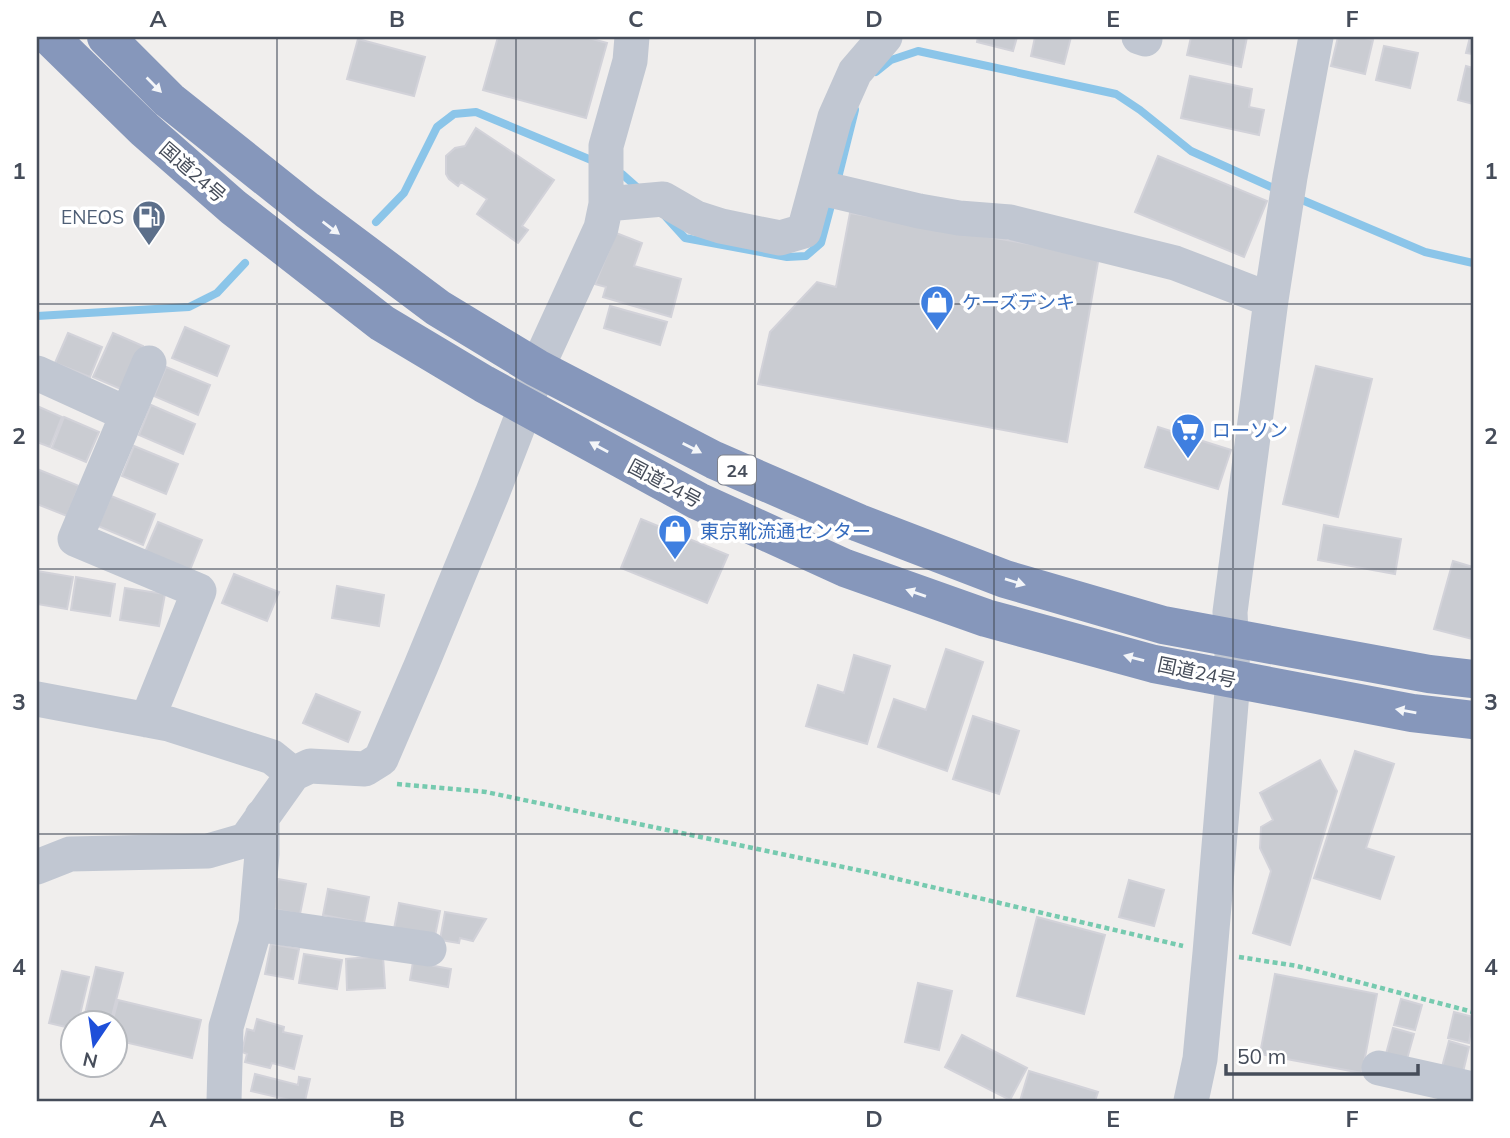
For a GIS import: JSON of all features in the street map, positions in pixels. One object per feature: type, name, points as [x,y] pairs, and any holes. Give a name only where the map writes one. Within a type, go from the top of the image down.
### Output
[{"type":"highway","name":"国道24号","points":[[50,37],[153,137],[233,207],[382,323],[484,384],[698,501],[845,568],[986,618],[1154,664],[1412,713],[1473,720]]},
{"type":"highway","name":"国道24号","points":[[106,37],[169,100],[307,210],[438,308],[537,368],[714,460],[859,523],[1005,579],[1164,625],[1429,674],[1473,679]]},
{"type":"street","points":[[632,37],[631,61],[606,146],[628,196],[696,218],[780,238],[804,231],[830,190],[835,117],[855,72],[885,37]]},
{"type":"street","points":[[1191,1101],[1200,1059],[1233,680],[1230,612],[1271,300],[1316,37]]},
{"type":"street","points":[[830,190],[919,211],[959,218],[1010,222],[1174,262],[1271,300]]},
{"type":"street","points":[[37,867],[70,854],[208,851],[246,840],[293,774],[310,766],[365,769],[381,759],[526,406],[537,368],[601,228],[628,196]]},
{"type":"street","points":[[147,720],[199,591],[75,539],[149,363]]},
{"type":"street","points":[[37,373],[127,414]]},
{"type":"street","points":[[37,699],[169,724],[272,757],[293,774]]},
{"type":"street","points":[[224,1101],[226,1027],[256,924],[262,854],[262,816]]},
{"type":"street","points":[[256,924],[429,949]]},
{"type":"street","points":[[1379,1068],[1473,1089]]},
{"type":"path","points":[[365,769],[391,784],[486,792],[872,873],[1210,953],[1297,966],[1473,1012]]},
{"type":"building","points":[[498,37],[585,37],[607,43],[586,118],[483,90]]},
{"type":"building","points":[[978,37],[1017,37],[1013,51],[977,42]]},
{"type":"building","points":[[1035,37],[1071,37],[1064,64],[1031,56]]},
{"type":"building","points":[[1191,37],[1247,37],[1241,67],[1187,55]]},
{"type":"building","points":[[1338,37],[1373,40],[1365,74],[1331,66]]},
{"type":"building","points":[[1470,37],[1473,37],[1473,54],[1466,53]]},
{"type":"building","points":[[358,39],[425,57],[414,96],[347,79]]},
{"type":"building","points":[[1384,46],[1418,53],[1410,88],[1376,80]]},
{"type":"building","points":[[1466,66],[1473,68],[1473,104],[1458,100]]},
{"type":"building","points":[[1190,76],[1252,89],[1249,107],[1264,110],[1259,135],[1181,118]]},
{"type":"building","points":[[476,128],[554,180],[522,226],[528,230],[518,243],[477,214],[487,199],[461,182],[458,186],[446,174],[446,156],[455,148],[465,146]]},
{"type":"building","points":[[1158,156],[1267,201],[1244,257],[1135,212]]},
{"type":"building","points":[[850,213],[1099,256],[1067,442],[758,384],[770,332],[817,282],[836,287]]},
{"type":"building","points":[[616,233],[642,243],[634,266],[681,279],[671,317],[603,297],[606,287],[595,284]]},
{"type":"building","points":[[610,306],[667,322],[660,345],[604,328]]},
{"type":"building","points":[[185,327],[229,346],[217,376],[172,358]]},
{"type":"building","points":[[68,333],[102,347],[90,377],[55,363]]},
{"type":"building","points":[[113,333],[143,346],[123,390],[93,377]]},
{"type":"building","points":[[1316,366],[1372,379],[1338,517],[1283,504]]},
{"type":"building","points":[[166,367],[210,385],[198,415],[154,396]]},
{"type":"building","points":[[151,405],[195,424],[183,454],[139,435]]},
{"type":"building","points":[[37,406],[62,417],[50,447],[37,442]]},
{"type":"building","points":[[64,417],[99,432],[86,462],[52,448]]},
{"type":"building","points":[[1158,427],[1231,450],[1218,489],[1145,467]]},
{"type":"building","points":[[134,446],[178,464],[166,494],[122,476]]},
{"type":"building","points":[[37,469],[79,486],[67,516],[37,504]]},
{"type":"building","points":[[111,496],[155,514],[143,545],[98,526]]},
{"type":"building","points":[[641,519],[728,555],[707,603],[621,568]]},
{"type":"building","points":[[158,522],[202,540],[190,570],[145,552]]},
{"type":"building","points":[[1324,525],[1401,539],[1395,574],[1318,560]]},
{"type":"building","points":[[1453,561],[1473,567],[1472,639],[1434,629]]},
{"type":"building","points":[[37,571],[73,577],[67,609],[37,604]]},
{"type":"building","points":[[234,574],[279,592],[267,621],[222,603]]},
{"type":"building","points":[[76,577],[115,584],[110,616],[71,610]]},
{"type":"building","points":[[337,586],[384,595],[379,626],[332,618]]},
{"type":"building","points":[[125,588],[165,594],[159,626],[120,620]]},
{"type":"building","points":[[946,649],[983,662],[947,771],[878,747],[894,699],[926,710]]},
{"type":"building","points":[[854,655],[890,666],[867,744],[806,726],[818,685],[844,693]]},
{"type":"building","points":[[316,694],[360,712],[348,742],[303,723]]},
{"type":"building","points":[[973,716],[1019,731],[999,794],[953,779]]},
{"type":"building","points":[[1355,751],[1394,764],[1366,848],[1394,857],[1380,899],[1314,878]]},
{"type":"building","points":[[1320,760],[1337,791],[1290,945],[1253,933],[1271,871],[1260,848],[1261,827],[1273,820],[1260,793]]},
{"type":"building","points":[[278,879],[306,884],[300,914],[272,909]]},
{"type":"building","points":[[1129,880],[1164,890],[1154,926],[1119,917]]},
{"type":"building","points":[[328,889],[369,897],[364,923],[323,915]]},
{"type":"building","points":[[399,903],[440,911],[435,936],[394,929]]},
{"type":"building","points":[[445,912],[486,919],[473,941],[460,938],[459,943],[440,940]]},
{"type":"building","points":[[1037,917],[1105,935],[1084,1014],[1017,996]]},
{"type":"building","points":[[271,944],[299,949],[293,979],[265,974]]},
{"type":"building","points":[[304,954],[342,960],[337,989],[299,983]]},
{"type":"building","points":[[383,956],[385,988],[347,990],[346,959]]},
{"type":"building","points":[[413,962],[451,969],[448,987],[410,980]]},
{"type":"building","points":[[96,967],[123,973],[114,1009],[86,1009]]},
{"type":"building","points":[[62,971],[89,977],[81,1009],[60,1009],[60,1026],[49,1023]]},
{"type":"building","points":[[1275,974],[1377,994],[1362,1073],[1260,1054]]},
{"type":"building","points":[[918,983],[952,991],[939,1050],[905,1042]]},
{"type":"building","points":[[1401,999],[1422,1005],[1415,1030],[1394,1025]]},
{"type":"building","points":[[118,1000],[201,1020],[192,1058],[130,1043],[130,1009],[116,1009]]},
{"type":"building","points":[[1454,1012],[1473,1017],[1469,1043],[1448,1038]]},
{"type":"building","points":[[257,1019],[284,1027],[283,1032],[302,1036],[294,1069],[272,1063],[270,1068],[245,1062],[247,1054],[242,1052],[247,1029],[254,1031]]},
{"type":"building","points":[[1393,1028],[1414,1034],[1407,1059],[1386,1054]]},
{"type":"building","points":[[962,1035],[1027,1068],[1010,1100],[945,1067]]},
{"type":"building","points":[[1449,1041],[1469,1047],[1463,1072],[1442,1067]]},
{"type":"building","points":[[1029,1071],[1098,1092],[1095,1101],[1020,1101]]},
{"type":"building","points":[[255,1074],[298,1085],[299,1077],[310,1079],[305,1101],[251,1091]]},
{"type":"waterway","points":[[876,72],[891,60],[918,51],[1116,94],[1191,151],[1280,191]]},
{"type":"waterway","points":[[837,182],[855,110]]},
{"type":"waterway","points":[[376,222],[404,193],[437,127],[454,114],[476,112],[596,162]]},
{"type":"waterway","points":[[614,170],[640,190]]},
{"type":"waterway","points":[[1295,197],[1425,252],[1473,263]]},
{"type":"waterway","points":[[666,217],[685,238],[787,257],[806,256],[821,243],[833,198]]},
{"type":"waterway","points":[[37,316],[189,307],[217,293],[245,263]]},
{"type":"place","name":"ENEOS","points":[[149,247]]},
{"type":"place","name":"ケーズデンキ","points":[[937,332]]},
{"type":"place","name":"ローソン","points":[[1188,460]]},
{"type":"place","name":"東京靴流通センター","points":[[675,561]]}]
